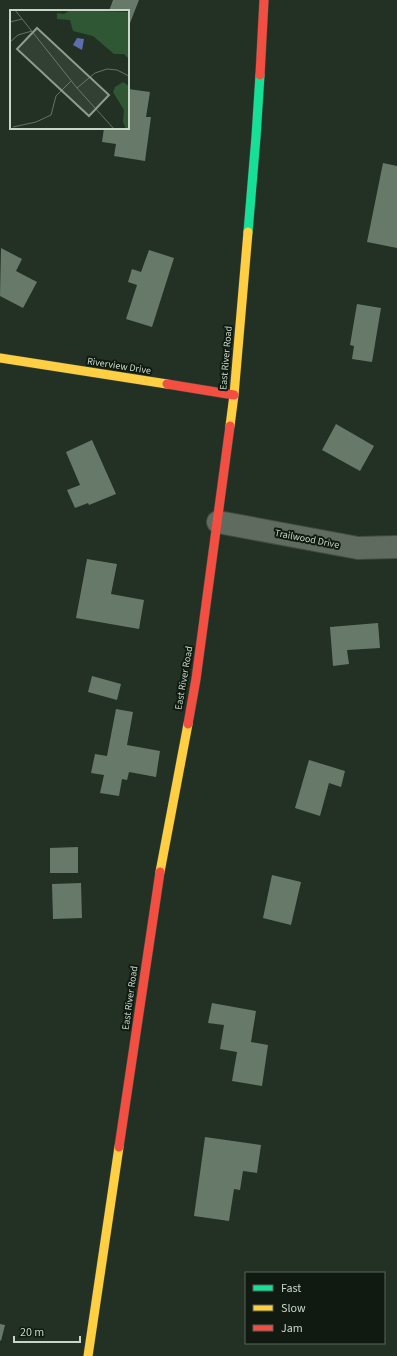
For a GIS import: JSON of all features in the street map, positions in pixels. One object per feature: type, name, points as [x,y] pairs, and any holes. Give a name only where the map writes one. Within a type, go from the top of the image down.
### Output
[{"type":"street","name":"East River Road","points":[[88,1356],[160,865],[196,679],[218,522],[234,395],[256,137],[264,0]]},
{"type":"street","name":"Riverview Drive","points":[[0,358],[234,395]]},
{"type":"street","name":"Trailwood Drive","points":[[218,522],[358,548],[397,547]]},
{"type":"building","points":[[113,0],[139,0],[130,23],[129,10],[109,10]]},
{"type":"building","points":[[129,89],[150,92],[146,117],[151,117],[145,161],[114,156],[116,144],[102,142],[104,129],[129,129]]},
{"type":"building","points":[[383,163],[397,166],[397,248],[367,242]]},
{"type":"building","points":[[1,248],[22,259],[16,271],[37,282],[23,308],[0,296]]},
{"type":"building","points":[[149,250],[174,258],[152,327],[126,319],[137,285],[128,282],[132,269],[141,272]]},
{"type":"building","points":[[357,304],[381,308],[372,362],[352,359],[354,346],[350,345]]},
{"type":"building","points":[[336,424],[374,446],[360,471],[322,450]]},
{"type":"building","points":[[92,440],[116,494],[89,505],[88,503],[75,508],[67,490],[80,485],[66,452]]},
{"type":"building","points":[[87,559],[117,564],[111,594],[144,600],[139,629],[76,618]]},
{"type":"building","points":[[378,623],[380,648],[347,650],[349,664],[333,666],[330,627]]},
{"type":"building","points":[[92,676],[121,684],[117,700],[88,692]]},
{"type":"building","points":[[116,709],[133,712],[127,745],[160,751],[156,777],[129,772],[127,780],[122,779],[119,796],[100,793],[104,775],[91,773],[95,754],[107,756]]},
{"type":"building","points":[[309,760],[345,771],[341,787],[329,783],[320,816],[295,808]]},
{"type":"building","points":[[78,847],[78,873],[50,873],[50,848]]},
{"type":"building","points":[[272,875],[301,882],[291,925],[263,918]]},
{"type":"building","points":[[81,883],[82,918],[53,919],[52,884]]},
{"type":"building","points":[[212,1003],[256,1011],[251,1042],[268,1045],[262,1086],[232,1081],[237,1052],[220,1049],[224,1025],[208,1023]]},
{"type":"building","points":[[205,1137],[261,1145],[257,1173],[243,1171],[240,1190],[234,1189],[229,1221],[194,1216]]},
{"type":"building","points":[[0,1324],[5,1325],[1,1341],[0,1340]]},
{"type":"traffic: fast","points":[[248,232],[260,75]]},
{"type":"traffic: slow","points":[[230,426],[248,232]]},
{"type":"traffic: slow","points":[[0,358],[167,384]]},
{"type":"traffic: slow","points":[[160,872],[188,724]]},
{"type":"traffic: slow","points":[[88,1356],[119,1147]]},
{"type":"traffic: jam","points":[[260,75],[264,0]]},
{"type":"traffic: jam","points":[[167,384],[234,395]]},
{"type":"traffic: jam","points":[[188,724],[196,679],[230,426]]},
{"type":"traffic: jam","points":[[119,1147],[160,872]]}]
